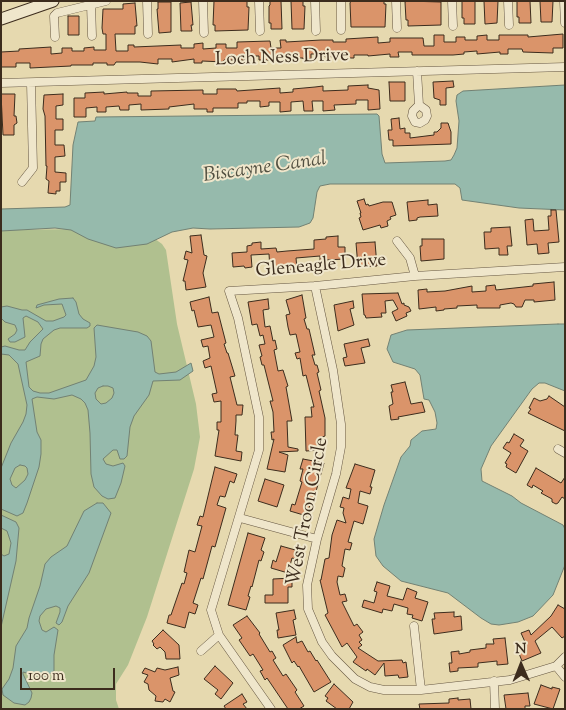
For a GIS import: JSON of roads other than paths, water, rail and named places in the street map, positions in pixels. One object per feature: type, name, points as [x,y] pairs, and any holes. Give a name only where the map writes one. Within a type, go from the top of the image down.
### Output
[{"type":"street","points":[[5,17],[53,1]]},
{"type":"street","points":[[55,37],[54,16],[57,13],[106,1]]},
{"type":"street","points":[[147,1],[148,34]]},
{"type":"street","points":[[203,1],[204,33]]},
{"type":"street","points":[[259,1],[260,31]]},
{"type":"street","points":[[315,1],[316,31]]},
{"type":"street","points":[[341,1],[341,30]]},
{"type":"street","points":[[396,1],[397,28]]},
{"type":"street","points":[[452,1],[453,26]]},
{"type":"street","points":[[508,1],[509,25]]},
{"type":"street","points":[[564,1],[564,23]]},
{"type":"street","points":[[91,4],[92,36]]},
{"type":"street","name":"Loch Ness Drive","points":[[1,83],[565,67]]},
{"type":"street","points":[[417,71],[419,105]]},
{"type":"street","points":[[22,182],[34,168],[31,83]]},
{"type":"street","name":"Gleneagle Drive","points":[[397,241],[410,258],[415,276]]},
{"type":"street","name":"Gleneagle Drive","points":[[240,518],[259,450],[259,417],[238,318],[229,291],[315,286],[415,276],[565,267]]},
{"type":"street","name":"West Troon Circle","points":[[315,286],[333,370],[342,424],[341,447],[336,474],[317,539],[307,585],[308,609],[322,642],[332,656],[355,679],[370,687],[384,690],[421,690],[510,680],[556,666]]},
{"type":"street","points":[[271,709],[219,635],[211,610],[240,518],[317,539]]},
{"type":"street","points":[[414,626],[421,690]]},
{"type":"street","points":[[201,652],[219,635]]},
{"type":"street","points":[[565,657],[556,666],[565,677]]},
{"type":"street","points":[[494,681],[495,709]]},
{"type":"water","name":"Biscayne Canal","points":[[565,85],[565,210],[519,208],[462,200],[460,188],[455,184],[330,184],[320,186],[317,192],[313,218],[310,223],[299,227],[193,228],[172,232],[147,244],[116,248],[88,239],[71,230],[55,228],[1,231],[1,209],[65,207],[70,205],[73,145],[78,122],[95,121],[96,117],[377,114],[379,116],[382,154],[385,163],[445,161],[451,160],[457,148],[459,121],[456,101],[457,95],[463,91]]},
{"type":"water","points":[[73,298],[79,314],[90,323],[90,326],[87,328],[60,328],[54,330],[43,339],[40,356],[26,362],[29,387],[33,391],[49,393],[86,380],[94,366],[96,357],[94,328],[97,325],[138,332],[147,336],[151,341],[155,372],[159,374],[176,372],[191,363],[193,371],[180,380],[153,381],[149,395],[134,416],[130,427],[127,456],[124,459],[120,459],[117,450],[113,450],[103,459],[106,464],[113,466],[123,463],[125,466],[115,498],[108,499],[102,496],[94,487],[91,474],[88,410],[85,403],[72,395],[54,399],[37,397],[32,399],[37,432],[41,440],[41,454],[39,467],[27,503],[23,513],[17,516],[1,509],[1,468],[11,443],[23,422],[27,405],[18,364],[9,355],[1,354],[1,347],[25,350],[43,329],[38,322],[26,316],[23,318],[25,337],[15,342],[10,342],[8,339],[17,330],[15,325],[5,322],[1,318],[1,307],[7,306],[27,310],[46,321],[53,321],[66,315],[62,304],[44,305],[36,308],[37,305],[59,299]],"holes":[[[103,386],[113,388],[114,393],[112,398],[106,403],[101,404],[96,399],[95,393],[98,388]],[[20,465],[27,468],[28,474],[25,480],[16,488],[12,485],[10,479],[15,468]]]},
{"type":"water","points":[[565,324],[565,391],[545,383],[539,383],[532,389],[491,446],[481,469],[482,481],[563,525],[565,529],[565,565],[553,595],[533,616],[518,622],[499,625],[491,624],[448,593],[401,581],[383,566],[376,556],[374,539],[401,457],[410,446],[411,440],[422,431],[436,429],[437,423],[435,412],[429,400],[424,399],[420,375],[415,369],[393,362],[387,349],[391,335],[407,330]]},
{"type":"water","points":[[97,503],[103,503],[111,513],[89,573],[68,606],[59,625],[56,623],[60,608],[56,606],[46,609],[40,616],[39,621],[42,630],[46,632],[54,627],[58,630],[54,655],[54,671],[44,678],[23,672],[32,693],[31,698],[25,705],[14,703],[3,695],[2,689],[9,679],[13,668],[16,646],[27,628],[45,564],[51,557],[67,546],[84,511]]},
{"type":"water","points":[[1,515],[16,522],[19,528],[16,561],[1,627],[1,554],[4,556],[9,554],[11,543],[7,531],[1,528]]}]
